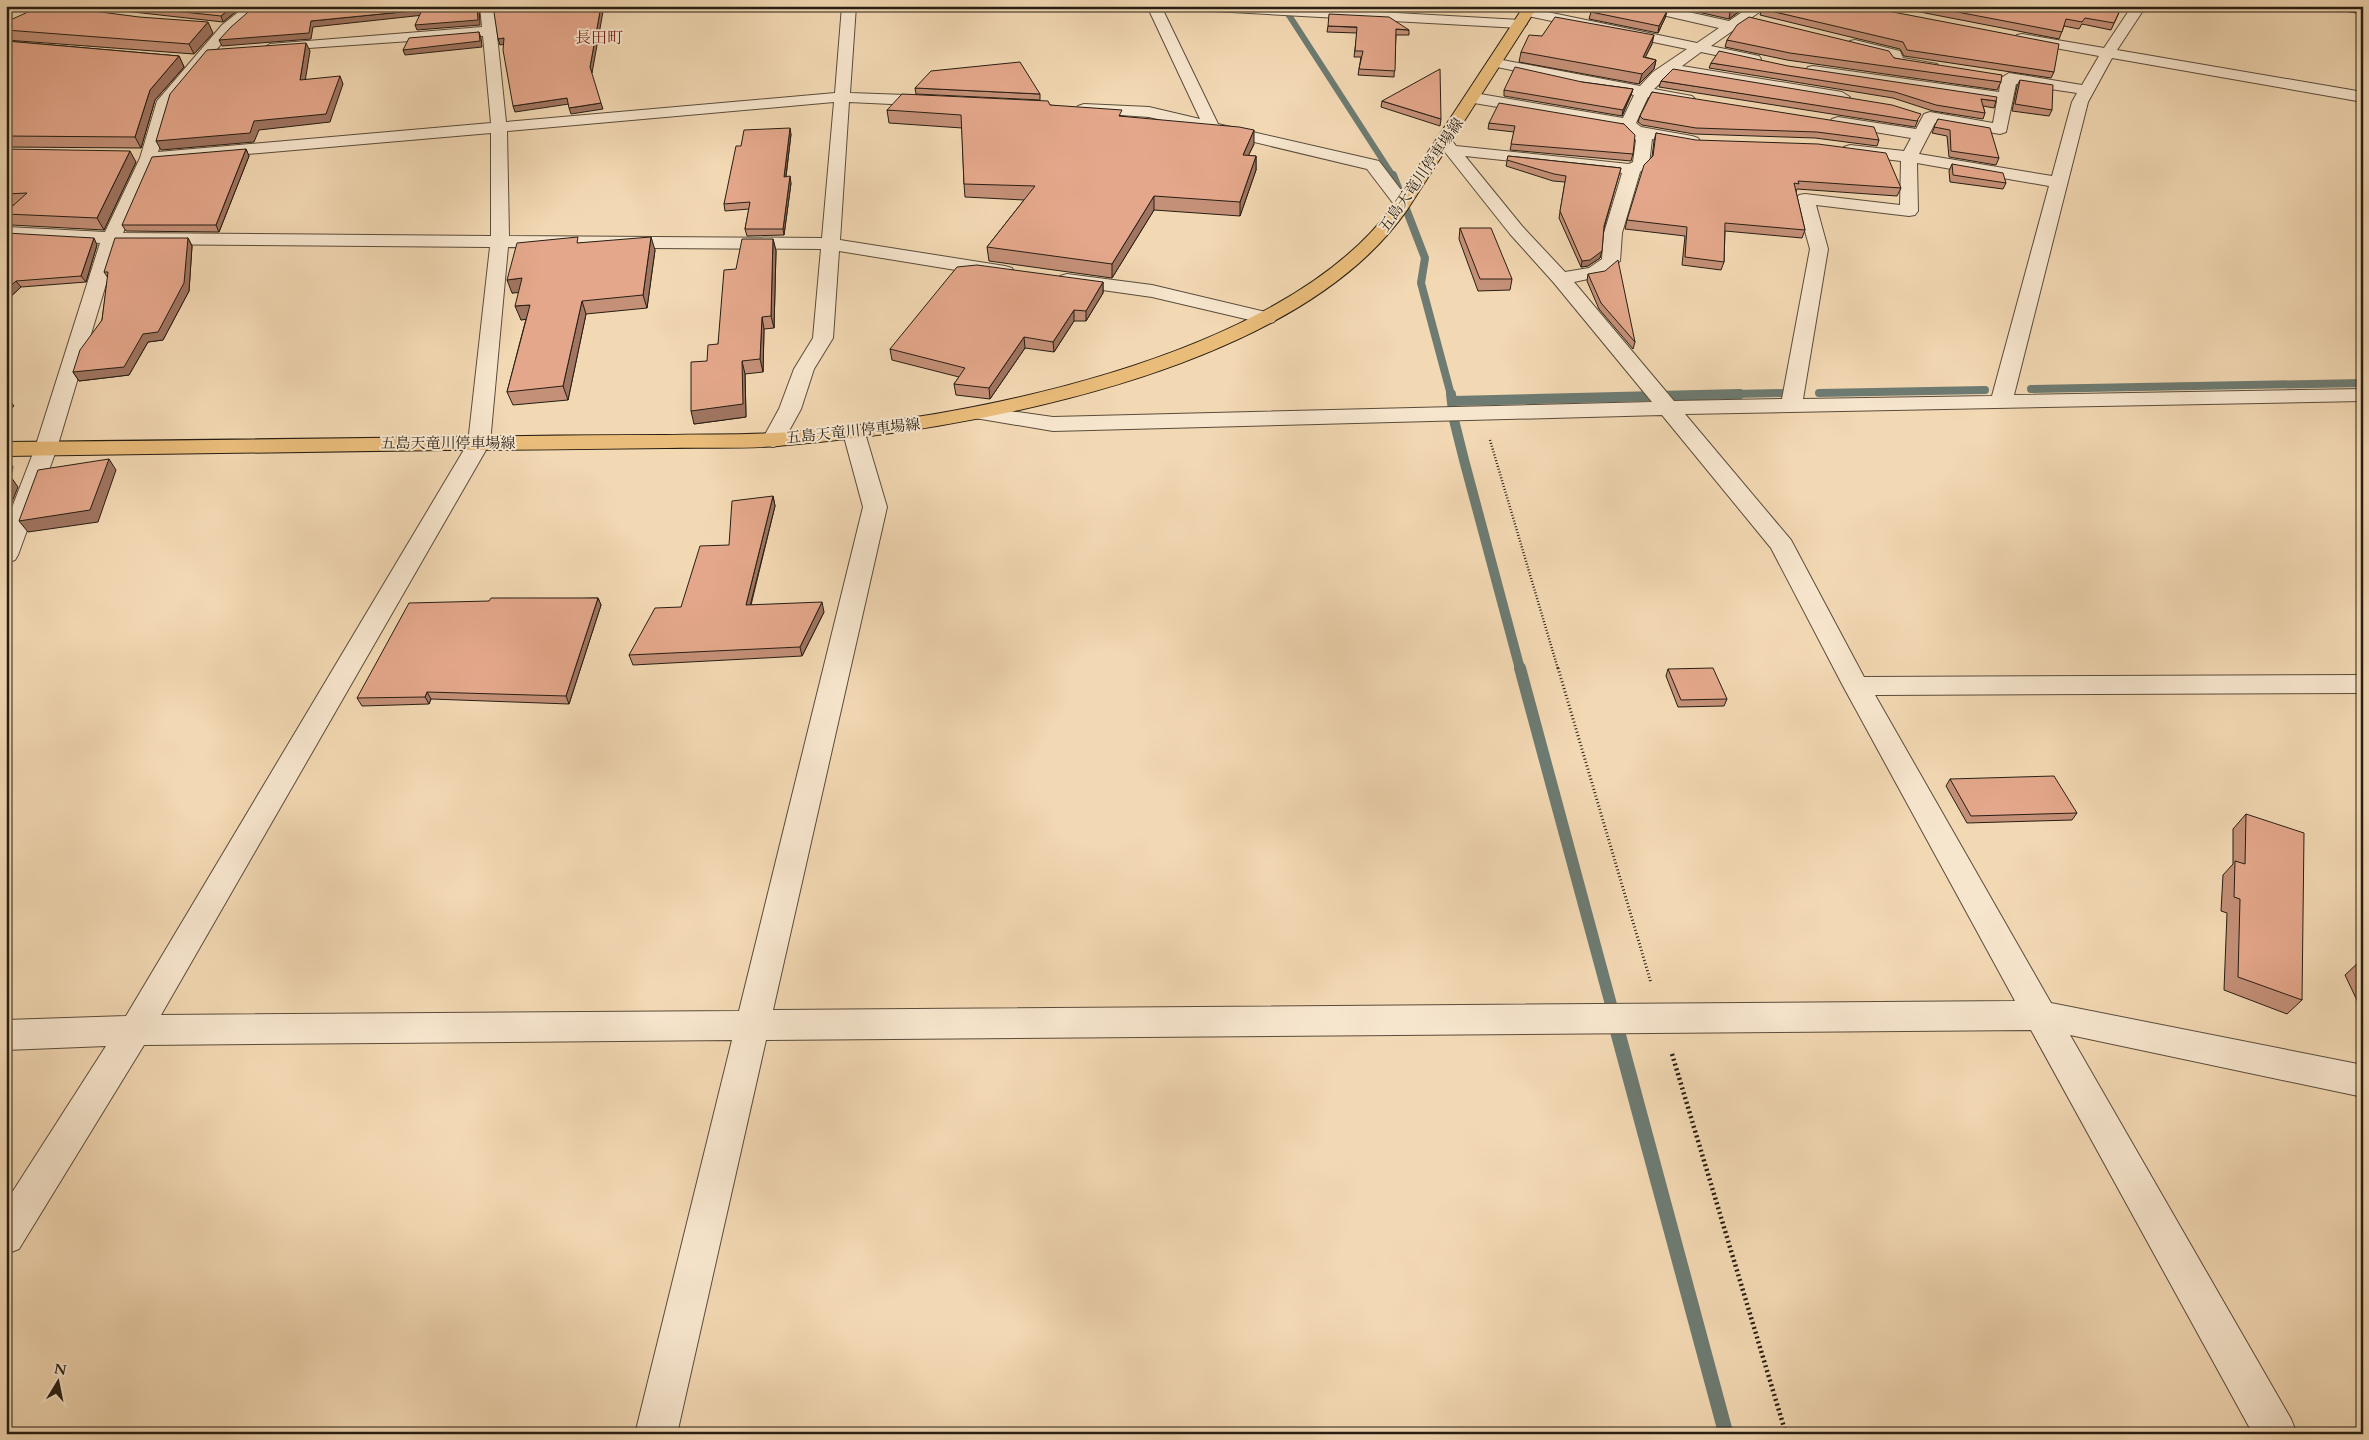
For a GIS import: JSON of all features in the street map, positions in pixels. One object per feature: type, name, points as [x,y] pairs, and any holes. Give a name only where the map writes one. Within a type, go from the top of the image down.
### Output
[{"type":"main road","name":"五島天竜川停車場線","points":[[6,448],[773,440],[854,433],[981,413],[1066,392],[1144,369],[1220,341],[1267,318],[1333,276],[1380,235],[1427,166],[1448,146],[1474,98],[1497,64],[1526,14]]},
{"type":"street","points":[[6,555],[46,448],[111,238],[148,156],[165,101],[200,57],[227,28],[254,6]]},
{"type":"street","points":[[6,1236],[135,1030],[479,443],[500,240],[499,128],[488,6]]},
{"type":"street","points":[[773,440],[790,409],[804,369],[823,338],[828,244],[849,6]]},
{"type":"street","points":[[1154,6],[1212,127]]},
{"type":"street","points":[[1194,6],[1304,12],[1348,10],[1526,14],[1769,62]]},
{"type":"street","points":[[1641,6],[1738,21]]},
{"type":"street","points":[[2001,403],[2080,102],[2107,54],[2139,6]]},
{"type":"street","points":[[1631,127],[1644,92],[1658,75],[1738,21],[1762,14]]},
{"type":"street","points":[[208,27],[227,28]]},
{"type":"street","points":[[253,49],[490,31]]},
{"type":"street","points":[[2011,36],[2363,97]]},
{"type":"street","points":[[1839,40],[1895,54],[1897,62],[1944,68]]},
{"type":"street","points":[[178,59],[223,52]]},
{"type":"street","points":[[1497,64],[1581,82],[1701,101]]},
{"type":"street","points":[[1668,68],[1854,99]]},
{"type":"street","points":[[1796,68],[2006,98]]},
{"type":"street","points":[[1990,76],[2086,90]]},
{"type":"street","points":[[1913,113],[1930,118],[2000,129],[2009,78]]},
{"type":"street","points":[[130,154],[148,156],[499,128],[842,97],[950,102]]},
{"type":"street","points":[[1474,98],[1710,142]]},
{"type":"street","points":[[1067,108],[1149,112],[1373,165],[1405,199]]},
{"type":"street","points":[[1791,406],[1819,249],[1806,199],[1908,211],[1909,157],[1930,118]]},
{"type":"street","points":[[1825,120],[1921,136]]},
{"type":"street","points":[[1448,146],[1632,169],[1641,164],[1644,139],[1631,127]]},
{"type":"street","points":[[1448,146],[1516,230],[1561,279],[1782,545],[1856,686],[2276,1434]]},
{"type":"street","points":[[1834,148],[1909,157],[2058,182]]},
{"type":"street","points":[[1561,279],[1595,272],[1611,261],[1612,233],[1632,169]]},
{"type":"street","points":[[6,232],[111,238],[828,244],[1022,274]]},
{"type":"street","points":[[1051,278],[1152,291],[1267,318]]},
{"type":"street","points":[[981,413],[1053,424],[1478,413],[1660,400],[1791,406],[2363,395]]},
{"type":"street","points":[[656,1434],[875,507],[854,433]]},
{"type":"street","points":[[1856,686],[2363,684]]},
{"type":"street","points":[[6,1035],[135,1030],[2041,1015],[2363,1081]]},
{"type":"path","points":[[1478,413],[1786,1434]]},
{"type":"building","points":[[41,6],[55,6],[139,17],[208,22],[189,44],[6,30],[6,22]]},
{"type":"building","points":[[127,6],[233,6],[221,16]]},
{"type":"building","points":[[255,6],[477,6],[478,20],[415,25],[422,10],[311,21],[309,33],[219,40]]},
{"type":"building","points":[[493,6],[601,6],[590,67],[601,103],[569,108],[567,98],[513,106],[503,50],[504,38],[498,39]]},
{"type":"building","points":[[1595,6],[1646,6],[1667,11],[1659,26],[1591,12]]},
{"type":"building","points":[[1702,6],[1740,6],[1730,12]]},
{"type":"building","points":[[1765,6],[1862,6],[2059,44],[2054,72],[1907,50],[1903,42],[1762,9]]},
{"type":"building","points":[[1926,6],[2122,6],[2114,23],[2085,18],[2082,22],[2066,19],[2062,32]]},
{"type":"building","points":[[1329,14],[1389,17],[1409,30],[1396,29],[1395,71],[1359,69],[1363,51],[1355,51],[1357,27],[1328,26]]},
{"type":"building","points":[[1555,17],[1654,35],[1643,57],[1656,60],[1642,74],[1521,52],[1529,35],[1542,36]]},
{"type":"building","points":[[1749,17],[1889,51],[1894,58],[2002,75],[2001,82],[1790,53],[1727,40],[1737,25]]},
{"type":"building","points":[[479,32],[480,41],[403,50],[409,38]]},
{"type":"building","points":[[6,41],[179,56],[150,90],[135,137],[6,136]]},
{"type":"building","points":[[306,43],[300,80],[340,76],[326,114],[254,121],[250,133],[156,141],[170,94],[207,50]]},
{"type":"building","points":[[1719,51],[1788,66],[1997,97],[1996,101],[1981,99],[1985,113],[1936,105],[1895,92],[1711,63]]},
{"type":"building","points":[[1020,62],[1040,94],[915,88],[931,71]]},
{"type":"building","points":[[1515,67],[1582,82],[1633,89],[1623,110],[1504,90]]},
{"type":"building","points":[[1440,69],[1441,119],[1382,101]]},
{"type":"building","points":[[1673,69],[1892,105],[1921,114],[1917,121],[1661,81]]},
{"type":"building","points":[[2020,80],[2053,85],[2052,110],[2015,104]]},
{"type":"building","points":[[1652,92],[1874,127],[1879,140],[1817,132],[1696,128],[1643,119],[1640,116]]},
{"type":"building","points":[[902,94],[1048,101],[1050,105],[1122,110],[1119,116],[1239,127],[1254,130],[1243,155],[1256,156],[1240,202],[1154,196],[1112,264],[987,247],[1035,186],[964,184],[961,115],[887,110]]},
{"type":"building","points":[[1499,103],[1624,124],[1635,135],[1633,154],[1511,144],[1515,126],[1489,123]]},
{"type":"building","points":[[1938,119],[1990,128],[1999,158],[1951,151],[1950,130],[1934,127]]},
{"type":"building","points":[[790,128],[784,177],[790,176],[783,229],[745,229],[750,202],[724,204],[736,146],[741,146],[744,130]]},
{"type":"building","points":[[1656,133],[1696,140],[1818,144],[1886,153],[1901,188],[1798,181],[1799,184],[1794,183],[1805,230],[1725,223],[1724,262],[1685,257],[1687,227],[1627,220],[1644,165],[1653,156]]},
{"type":"building","points":[[6,149],[130,151],[97,218],[6,214],[27,193],[6,194]]},
{"type":"building","points":[[246,149],[216,225],[122,225],[152,157]]},
{"type":"building","points":[[1508,156],[1621,168],[1604,226],[1602,251],[1590,260],[1582,261],[1560,211],[1566,176],[1507,160]]},
{"type":"building","points":[[1952,164],[2003,173],[2006,183],[1953,175]]},
{"type":"building","points":[[1460,228],[1491,228],[1512,279],[1480,279]]},
{"type":"building","points":[[6,233],[94,238],[81,276],[16,281],[6,290]]},
{"type":"building","points":[[578,237],[577,243],[651,237],[643,295],[582,301],[563,386],[507,392],[530,305],[515,306],[522,278],[507,280],[517,243]]},
{"type":"building","points":[[115,238],[188,238],[184,283],[158,332],[143,334],[124,367],[73,372],[80,350],[102,320],[108,272],[104,272]]},
{"type":"building","points":[[742,239],[773,239],[771,316],[762,317],[760,359],[742,361],[743,404],[691,411],[691,362],[707,361],[708,345],[718,344],[724,270],[736,269]]},
{"type":"building","points":[[1618,260],[1635,342],[1601,303],[1588,274],[1605,271]]},
{"type":"building","points":[[977,265],[1103,282],[1086,311],[1074,310],[1053,342],[1024,337],[989,388],[954,384],[965,368],[890,349],[957,267]]},
{"type":"building","points":[[109,459],[90,510],[19,521],[38,470]]},
{"type":"building","points":[[773,496],[746,605],[822,602],[800,647],[629,655],[655,608],[681,607],[700,546],[729,545],[732,501]]},
{"type":"building","points":[[491,598],[598,598],[566,696],[427,692],[425,697],[357,698],[409,603],[489,601]]},
{"type":"building","points":[[1713,668],[1727,699],[1681,700],[1668,669]]},
{"type":"building","points":[[2054,776],[2077,813],[1971,816],[1950,779]]},
{"type":"building","points":[[2246,814],[2304,833],[2302,1000],[2238,977],[2240,899],[2234,897],[2235,861],[2245,864]]},
{"type":"waterway","points":[[1283,6],[1393,176]]},
{"type":"waterway","points":[[1393,175],[1425,258],[1421,283],[1451,395]]},
{"type":"waterway","points":[[2031,389],[2363,383]]},
{"type":"waterway","points":[[1819,393],[1985,390]]},
{"type":"waterway","points":[[1688,395],[1785,393]]},
{"type":"waterway","points":[[1451,394],[1454,420],[1464,460],[1520,669]]},
{"type":"waterway","points":[[1453,401],[1740,394]]},
{"type":"waterway","points":[[1520,668],[1613,1012]]},
{"type":"waterway","points":[[1612,1011],[1726,1434]]},
{"type":"district","name":"長田町","points":[[599,38]]}]
